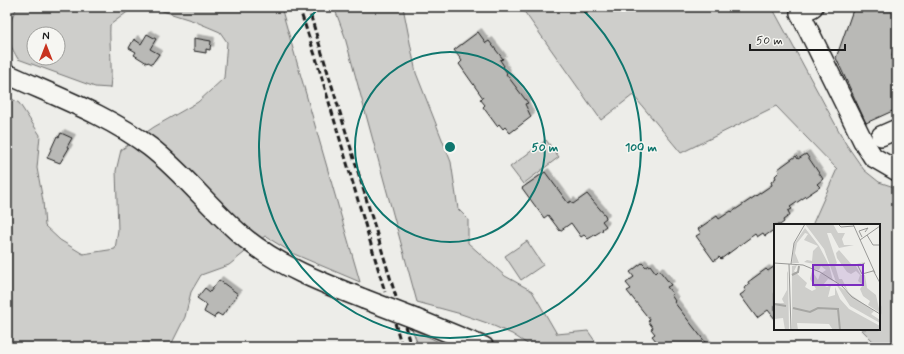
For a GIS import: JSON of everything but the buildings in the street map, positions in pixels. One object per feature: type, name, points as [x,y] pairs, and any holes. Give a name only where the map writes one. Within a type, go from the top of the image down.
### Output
[{"type":"street","points":[[813,7],[800,13],[863,141],[873,157],[897,171]]},
{"type":"street","points":[[7,74],[109,122],[134,136],[157,153],[215,210],[254,245],[285,265],[364,299],[484,347]]},
{"type":"shaded area","points":[[17,7],[144,7],[130,10],[110,25],[110,88],[95,87],[37,66],[66,66],[66,26],[26,26],[26,62],[18,59],[10,44],[8,39],[8,28]]},
{"type":"shaded area","points":[[150,7],[281,7],[360,282],[294,254],[265,236],[229,265],[201,275],[191,292],[185,317],[170,347],[7,347],[7,96],[19,103],[40,135],[37,168],[43,201],[45,226],[60,240],[83,254],[115,249],[118,230],[116,171],[121,150],[154,127],[198,102],[224,78],[227,42],[220,32],[194,21]]},
{"type":"shaded area","points":[[334,7],[403,7],[416,73],[451,162],[458,209],[468,219],[468,243],[505,276],[532,291],[557,334],[588,331],[599,347],[532,347],[512,334],[487,323],[417,302],[344,34]]},
{"type":"shaded area","points":[[521,7],[776,7],[773,9],[846,144],[864,170],[879,182],[897,188],[897,347],[879,347],[862,330],[880,330],[880,224],[814,224],[837,169],[776,106],[681,153],[633,95],[601,120]]},
{"type":"shaded area","points":[[546,140],[559,157],[523,184],[510,167]]},
{"type":"shaded area","points":[[527,241],[543,265],[521,280],[505,256]]},
{"type":"shaded area","points":[[412,329],[449,347],[419,347]]},
{"type":"railway","points":[[299,7],[316,58],[385,292]]},
{"type":"railway","points":[[308,7],[396,297]]},
{"type":"railway","points":[[395,323],[402,347]]},
{"type":"railway","points":[[405,326],[411,347]]}]
